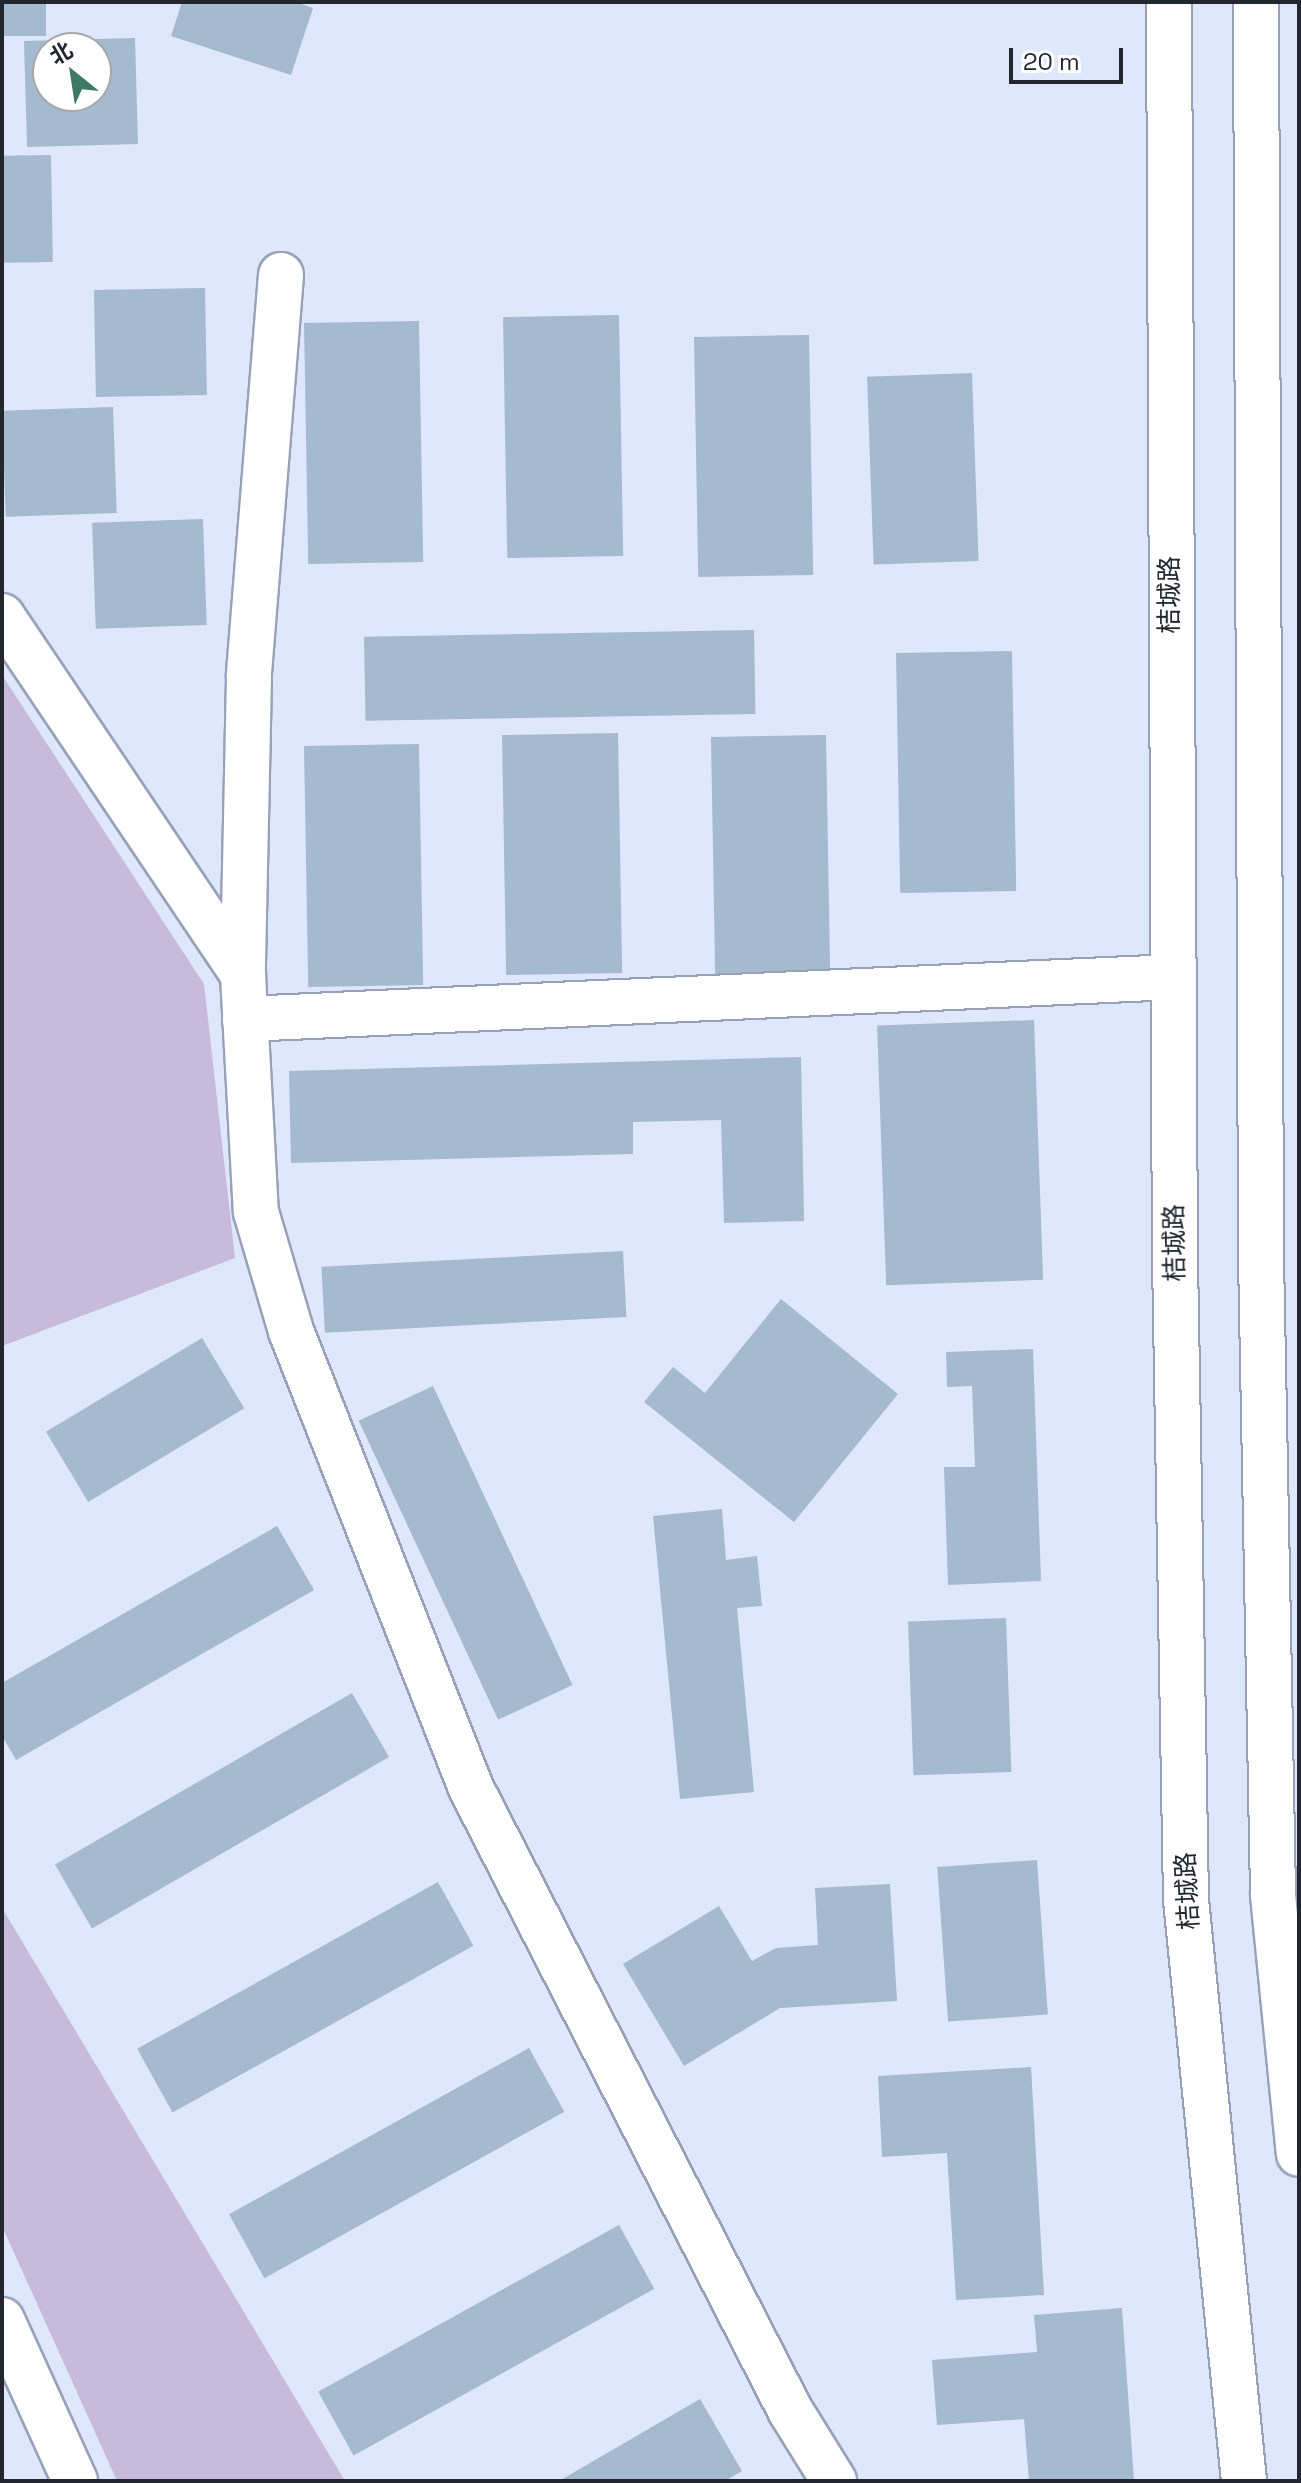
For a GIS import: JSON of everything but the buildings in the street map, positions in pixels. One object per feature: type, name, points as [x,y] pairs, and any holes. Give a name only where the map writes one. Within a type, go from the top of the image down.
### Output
[{"type":"main road","name":"桔城路","points":[[1169,2],[1173,977],[1186,1900],[1244,2481]]},
{"type":"main road","points":[[1256,2],[1260,1241],[1284,1685],[1273,1895],[1299,2154]]},
{"type":"main road","points":[[281,275],[249,677],[243,975],[256,1212],[291,1331],[470,1786],[790,2410],[834,2481]]},
{"type":"main road","points":[[2,616],[243,975]]},
{"type":"main road","points":[[245,1019],[1173,977]]},
{"type":"main road","points":[[2,2320],[75,2481]]},
{"type":"shaded area","points":[[2,675],[204,984],[235,1258],[2,1346]]},
{"type":"shaded area","points":[[2,1908],[345,2481],[117,2481],[2,2226]]}]
